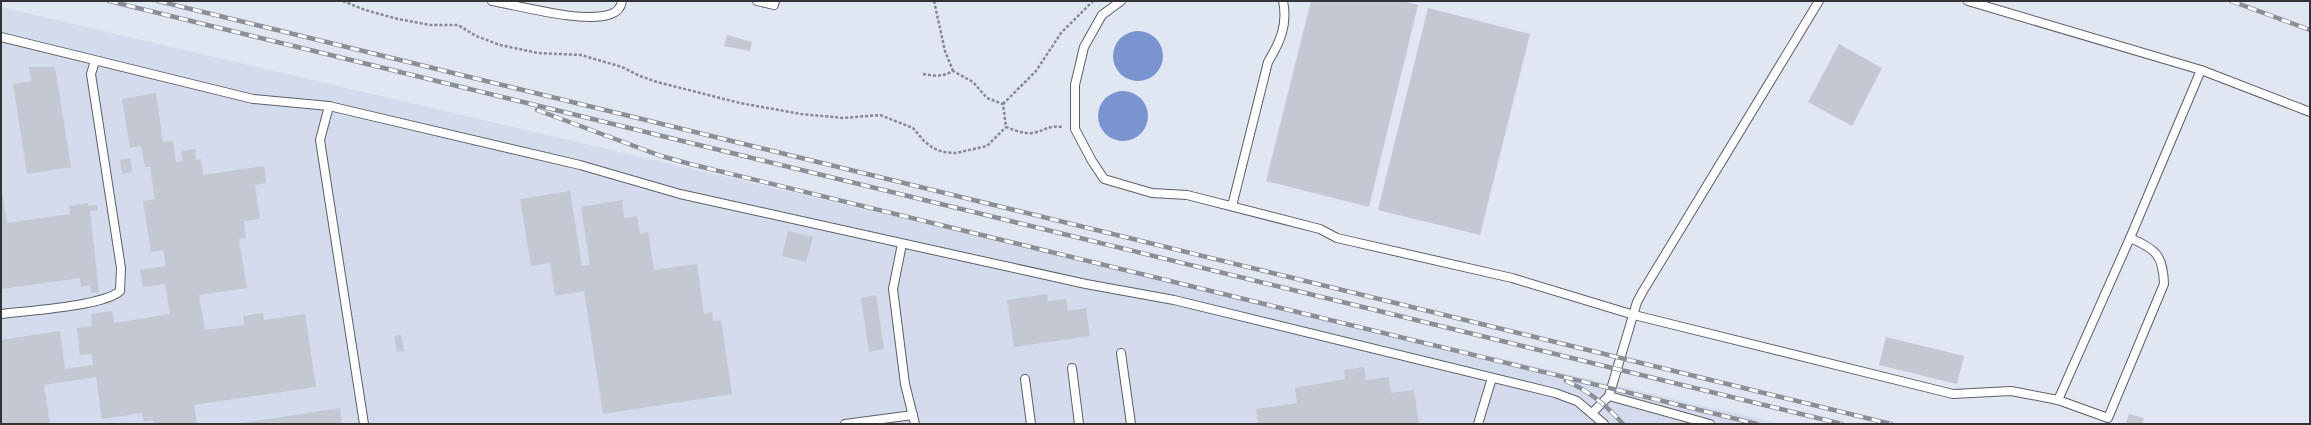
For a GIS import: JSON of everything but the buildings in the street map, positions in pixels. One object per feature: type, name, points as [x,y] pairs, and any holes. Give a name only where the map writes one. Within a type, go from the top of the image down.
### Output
[{"type":"lane","points":[[492,1],[579,16],[600,17],[612,14],[620,7],[622,1]]},
{"type":"lane","points":[[757,1],[774,5],[775,1]]},
{"type":"lane","points":[[1122,1],[1102,15],[1084,47],[1075,85],[1075,129],[1092,161],[1104,179],[1152,193],[1187,195],[1232,206],[1320,229],[1337,238],[1512,278],[1634,315],[1953,394],[2011,391],[2058,400],[2108,418],[2164,284],[2163,265],[2150,247],[2130,238]]},
{"type":"lane","points":[[1232,206],[1268,62],[1280,42],[1286,15],[1283,1]]},
{"type":"lane","points":[[1592,413],[1609,396],[1643,291],[1820,1]]},
{"type":"lane","points":[[1968,1],[2200,70],[2310,112]]},
{"type":"lane","points":[[1,38],[253,99],[329,106],[580,165],[680,194],[1086,284],[1174,300],[1555,392],[1577,401],[1604,424]]},
{"type":"lane","points":[[1,314],[98,301],[114,296],[120,291],[120,268],[91,74],[95,61]]},
{"type":"lane","points":[[2058,400],[2130,238],[2200,70]]},
{"type":"lane","points":[[329,106],[320,140],[364,424]]},
{"type":"lane","points":[[902,244],[893,289],[905,384],[915,424]]},
{"type":"lane","points":[[1121,353],[1131,424]]},
{"type":"lane","points":[[1072,368],[1079,424]]},
{"type":"lane","points":[[1478,424],[1492,378]]},
{"type":"lane","points":[[1025,379],[1031,424]]},
{"type":"lane","points":[[1609,396],[1710,424]]},
{"type":"lane","points":[[845,424],[913,415]]},
{"type":"path","points":[[343,1],[364,10],[398,19],[430,24],[458,25],[476,36],[500,45],[538,53],[581,55],[622,67],[657,82],[777,111],[843,118],[880,115],[913,128],[933,148],[943,152],[956,153],[988,146],[1006,127]]},
{"type":"path","points":[[934,1],[945,51],[953,70],[973,82],[987,98],[1002,104]]},
{"type":"path","points":[[1002,104],[1036,71],[1061,33],[1093,1]]},
{"type":"path","points":[[923,74],[936,76],[947,74],[953,70]]},
{"type":"path","points":[[1002,104],[1006,127]]},
{"type":"path","points":[[1006,127],[1026,133],[1033,133],[1051,126],[1075,129]]},
{"type":"shaded area","points":[[1,7],[1781,424],[1,424]]},
{"type":"water","points":[[1133,31],[1143,31],[1156,38],[1163,51],[1163,61],[1156,74],[1143,81],[1133,81],[1124,77],[1117,70],[1113,61],[1113,51],[1117,42],[1124,35]]},
{"type":"water","points":[[1118,91],[1128,91],[1141,98],[1148,111],[1148,121],[1141,134],[1128,141],[1118,141],[1109,137],[1102,130],[1098,121],[1098,111],[1102,102],[1109,95]]},
{"type":"railway","points":[[109,1],[1842,424]]},
{"type":"railway","points":[[158,1],[1891,424]]},
{"type":"railway","points":[[2231,1],[2310,30]]},
{"type":"railway","points":[[537,110],[661,156],[690,164],[1757,424]]},
{"type":"railway","points":[[1566,381],[1582,389],[1597,400],[1611,411],[1623,424]]}]
